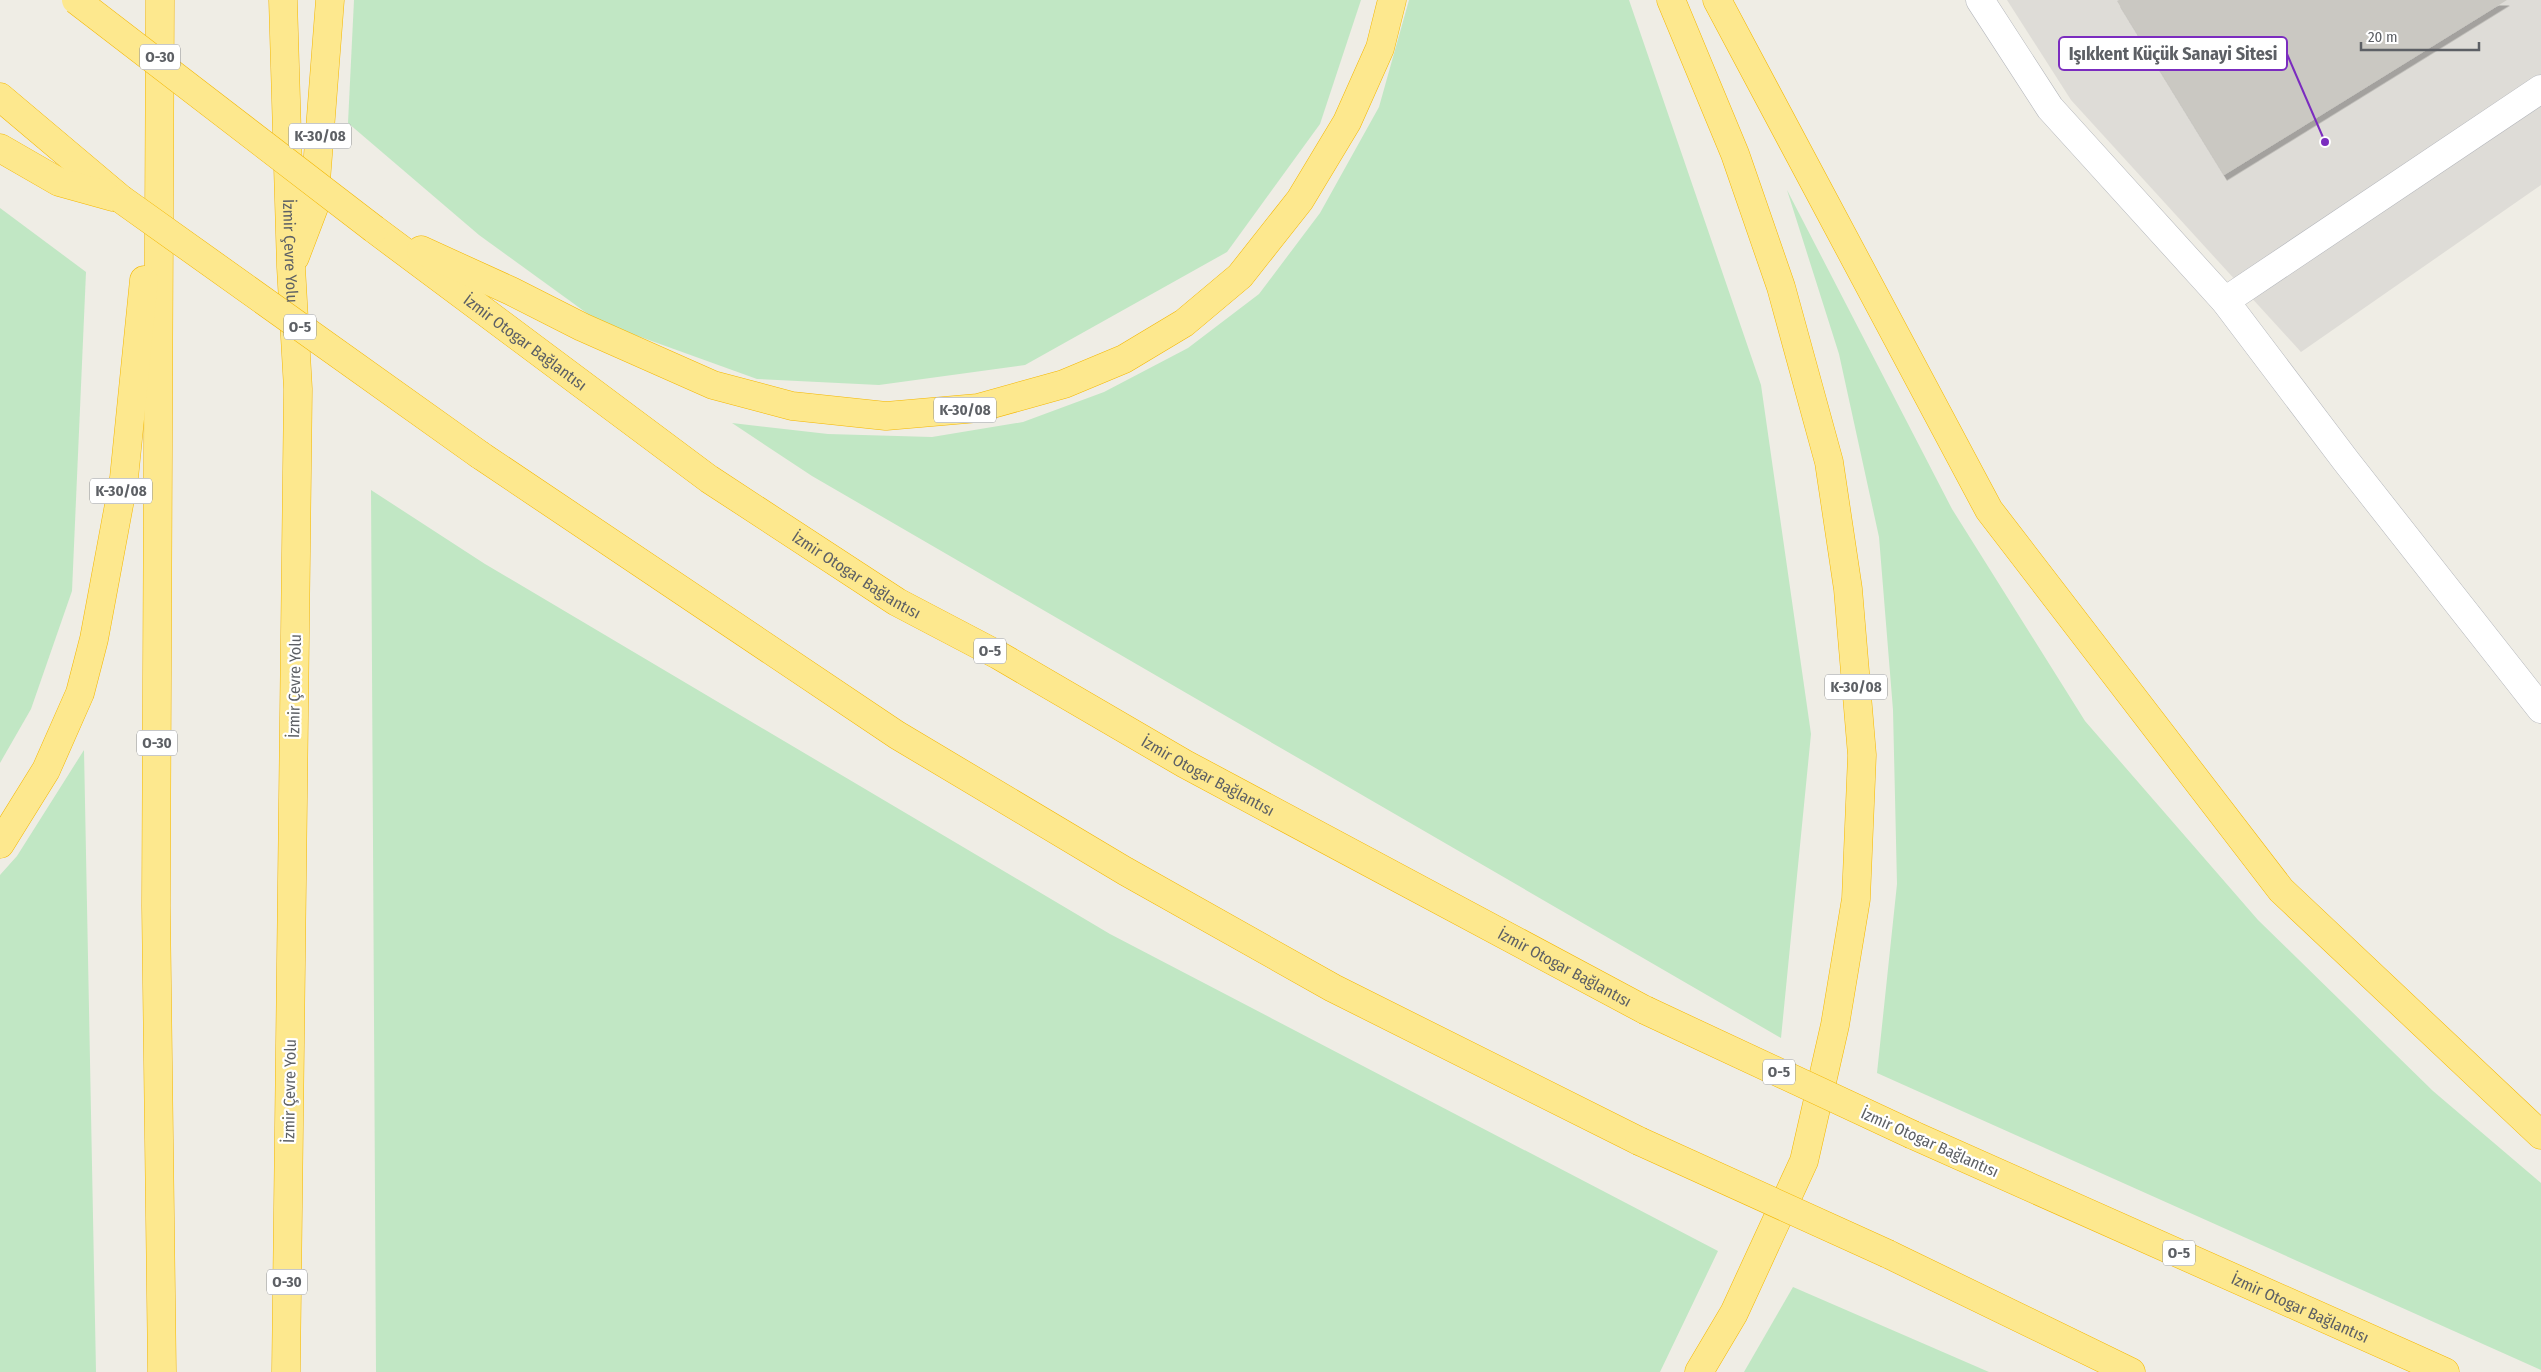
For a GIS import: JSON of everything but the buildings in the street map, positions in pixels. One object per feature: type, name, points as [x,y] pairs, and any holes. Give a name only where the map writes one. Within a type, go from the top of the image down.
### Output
[{"type":"highway","name":"İzmir Otogar Bağlantısı","points":[[76,0],[374,229],[709,480],[897,602],[998,655],[1194,768],[1645,1010],[1913,1135],[2446,1372]]},
{"type":"highway","name":"O-30","points":[[160,0],[156,906],[162,1372]]},
{"type":"highway","name":"İzmir Çevre Yolu","points":[[283,0],[291,267],[298,390],[286,1372]]},
{"type":"highway","name":"K-30/08","points":[[291,267],[314,207],[330,0]]},
{"type":"highway","name":"K-30/08","points":[[374,229],[511,291],[582,327],[712,385],[792,406],[886,416],[978,408],[1064,384],[1124,359],[1184,322],[1240,276],[1300,200],[1347,122],[1380,48],[1392,0]]},
{"type":"highway","name":"K-30/08","points":[[1671,0],[1735,154],[1781,287],[1828,462],[1848,589],[1862,755],[1856,899],[1835,1025],[1804,1160],[1734,1313],[1699,1372]]},
{"type":"highway","points":[[1717,0],[1989,510],[2281,890],[2541,1135]]},
{"type":"highway","name":"O-5","points":[[0,97],[121,199],[480,455],[897,735],[1125,872],[1333,988],[1639,1141],[1888,1254],[2131,1372]]},
{"type":"highway","name":"K-30/08","points":[[0,844],[46,770],[80,693],[94,639],[124,478],[160,115]]},
{"type":"highway","points":[[0,148],[59,182],[121,199]]},
{"type":"street","points":[[1980,0],[2050,108],[2225,301],[2346,461],[2541,708]]},
{"type":"street","points":[[2225,301],[2541,89]]},
{"type":"shaded area","points":[[2007,0],[2541,0],[2541,185],[2301,352],[2071,100]]},
{"type":"green space","points":[[354,0],[1361,0],[1320,124],[1227,252],[1025,365],[879,385],[757,379],[599,322],[479,235],[348,123]]},
{"type":"green space","points":[[1409,0],[1629,0],[1761,385],[1811,734],[1781,1038],[812,476],[732,423],[828,434],[932,437],[1023,422],[1104,392],[1188,348],[1259,294],[1320,213],[1379,107]]},
{"type":"green space","points":[[1787,190],[1952,509],[2085,721],[2258,920],[2433,1091],[2541,1183],[2541,1370],[1877,1073],[1897,884],[1893,710],[1879,537],[1839,354]]},
{"type":"green space","points":[[0,208],[86,272],[72,591],[31,709],[0,763]]},
{"type":"green space","points":[[371,490],[485,564],[1110,934],[1718,1251],[1660,1372],[376,1372]]},
{"type":"green space","points":[[84,750],[96,1372],[0,1372],[0,875],[17,856]]},
{"type":"green space","points":[[1793,1287],[1989,1372],[1744,1372]]},
{"type":"place","name":"Işıkkent Küçük Sanayi Sitesi","points":[[2325,142]]}]
